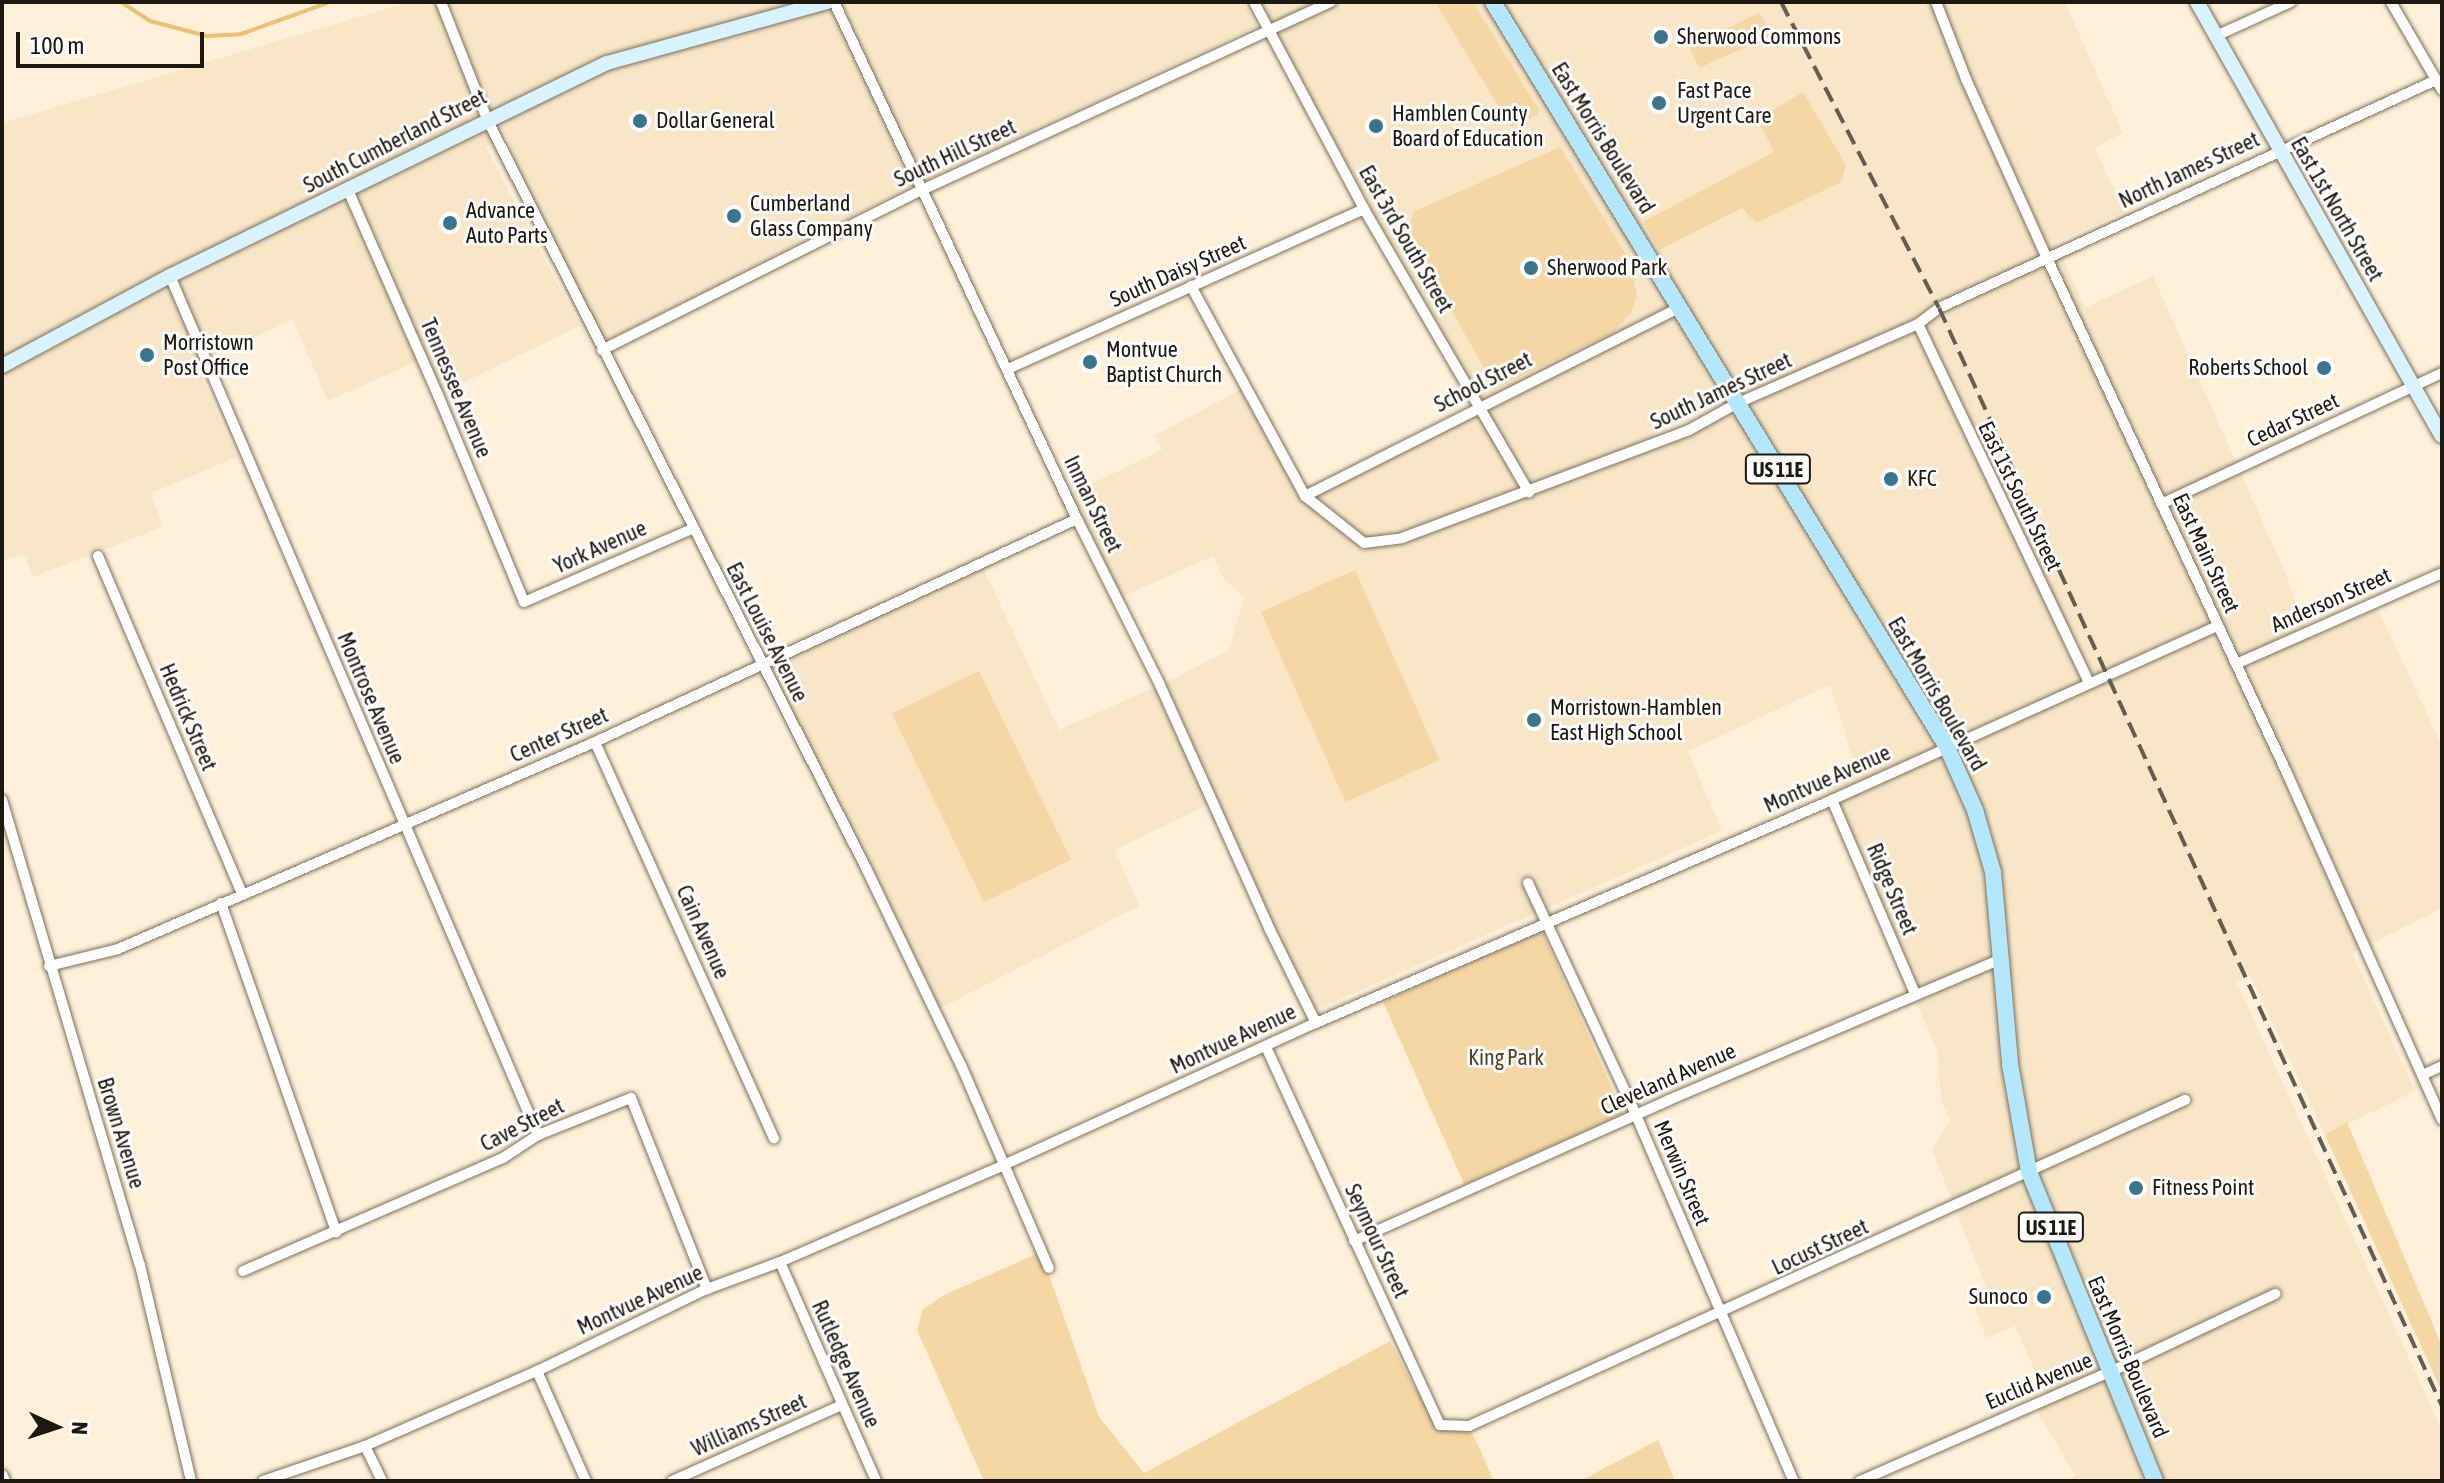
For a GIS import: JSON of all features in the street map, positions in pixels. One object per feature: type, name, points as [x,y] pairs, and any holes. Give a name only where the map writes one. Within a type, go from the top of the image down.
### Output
[{"type":"main road","name":"South Cumberland Street","points":[[2,366],[170,276],[607,63],[827,2]]},
{"type":"main road","name":"East Morris Boulevard","points":[[1493,2],[1947,747],[1975,810],[1993,872],[2010,1064],[2029,1172],[2155,1481]]},
{"type":"main road","name":"East 1st North Street","points":[[2197,2],[2278,151],[2442,436]]},
{"type":"street","name":"East Louise Avenue","points":[[441,2],[487,119],[760,664],[866,868],[1006,1164],[1049,1268]]},
{"type":"street","name":"Inman Street","points":[[834,2],[1077,519],[1160,685],[1269,928],[1316,1023]]},
{"type":"street","name":"East 3rd South Street","points":[[1254,2],[1364,209],[1529,493]]},
{"type":"street","name":"South Hill Street","points":[[602,350],[924,189],[1331,2]]},
{"type":"street","name":"East Main Street","points":[[1936,2],[1966,79],[2047,258],[2236,664],[2442,1120]]},
{"type":"street","points":[[2216,36],[2291,2]]},
{"type":"street","points":[[2391,2],[2439,85]]},
{"type":"street","name":"North James Street","points":[[2047,258],[2278,151],[2439,85]]},
{"type":"street","name":"Tennessee Avenue","points":[[348,190],[524,602]]},
{"type":"street","name":"South Daisy Street","points":[[1008,369],[1364,209]]},
{"type":"street","name":"South James Street","points":[[1305,496],[1364,543],[1402,538],[1529,493],[1689,430],[1738,403],[1918,324],[1939,308],[2047,258]]},
{"type":"street","name":"Montrose Avenue","points":[[170,276],[538,1135]]},
{"type":"street","points":[[1191,286],[1305,496]]},
{"type":"street","name":"School Street","points":[[1305,496],[1680,307]]},
{"type":"street","name":"East 1st South Street","points":[[1918,324],[2089,683]]},
{"type":"street","name":"Cedar Street","points":[[2161,504],[2442,373]]},
{"type":"street","name":"Center Street","points":[[49,966],[118,949],[595,742],[1077,519]]},
{"type":"street","name":"York Avenue","points":[[524,602],[692,529]]},
{"type":"street","name":"Hedrick Street","points":[[98,556],[242,894]]},
{"type":"street","name":"Anderson Street","points":[[2236,664],[2442,573]]},
{"type":"street","name":"Montvue Avenue","points":[[263,1481],[365,1446],[537,1371],[707,1289],[780,1262],[1006,1164],[1316,1023],[1832,800],[2217,626]]},
{"type":"street","name":"Cain Avenue","points":[[595,742],[774,1139]]},
{"type":"street","name":"Brown Avenue","points":[[2,800],[140,1265],[191,1481]]},
{"type":"street","name":"Ridge Street","points":[[1832,800],[1915,994]]},
{"type":"street","name":"Merwin Street","points":[[1528,883],[1636,1115],[1794,1481]]},
{"type":"street","points":[[221,903],[336,1232]]},
{"type":"street","name":"Cleveland Avenue","points":[[1354,1241],[1636,1115],[1999,960]]},
{"type":"street","name":"Seymour Street","points":[[1266,1047],[1440,1425],[1469,1426]]},
{"type":"street","points":[[2422,1075],[2442,1066]]},
{"type":"street","name":"Cave Street","points":[[243,1271],[503,1158],[538,1135],[631,1098],[707,1289]]},
{"type":"street","name":"Locust Street","points":[[1469,1426],[1721,1314],[2185,1100]]},
{"type":"street","name":"Rutledge Avenue","points":[[780,1262],[876,1481]]},
{"type":"street","name":"Euclid Avenue","points":[[1860,1481],[2110,1372],[2275,1294]]},
{"type":"street","points":[[537,1371],[586,1481]]},
{"type":"street","name":"Williams Street","points":[[672,1481],[842,1405]]},
{"type":"street","points":[[365,1446],[382,1481]]},
{"type":"shaded area","points":[[409,2],[1243,2],[1257,26],[905,189],[609,339],[604,338],[517,165],[505,133],[486,148],[580,326],[438,395],[422,359],[328,401],[293,320],[195,363],[237,457],[151,493],[163,527],[33,577],[24,554],[2,561],[2,123]]},
{"type":"shaded area","points":[[1257,2],[2065,2],[2123,133],[2095,148],[2124,212],[2056,242],[2085,308],[2153,276],[2284,570],[2310,638],[2378,609],[2442,746],[2442,908],[2352,953],[2415,1091],[2325,1135],[2250,975],[2236,981],[2442,1430],[2442,1481],[2065,1481],[2075,1476],[2033,1403],[2047,1397],[2015,1326],[1986,1338],[1970,1295],[1986,1287],[1932,1150],[1950,1121],[1941,1099],[1937,1051],[1824,784],[1856,768],[1830,685],[1688,751],[1722,831],[1311,1012],[1213,802],[1115,850],[1139,906],[935,1011],[760,664],[981,563],[1059,730],[1229,650],[1244,598],[1223,578],[1213,556],[1117,599],[1066,496],[1162,450],[1155,435],[1246,387],[1305,496],[1480,406],[1364,209],[1371,205],[1277,44]],"holes":[[[1707,407],[1724,410],[1659,442],[1654,433]]]},
{"type":"green space","points":[[1435,2],[1473,2],[1539,110],[1537,115],[1511,127]]},
{"type":"green space","points":[[1759,13],[1773,35],[1701,67],[1698,65],[1689,47]]},
{"type":"green space","points":[[1803,92],[1846,165],[1841,182],[1756,223],[1742,208],[1659,250],[1643,222],[1774,152],[1758,119]]},
{"type":"green space","name":"Sherwood Park","points":[[1560,147],[1629,259],[1637,295],[1631,313],[1612,333],[1495,388],[1408,232],[1413,212]]},
{"type":"green space","points":[[1355,570],[1440,760],[1346,802],[1261,612]]},
{"type":"green space","points":[[979,671],[1071,860],[984,902],[892,714]]},
{"type":"green space","name":"King Park","points":[[1542,931],[1623,1114],[1464,1184],[1383,1002]]},
{"type":"green space","points":[[2347,1122],[2442,1346],[2442,1392],[2325,1135]]},
{"type":"green space","points":[[1041,1252],[1099,1417],[1144,1473],[1390,1341],[1416,1391],[1423,1388],[1440,1425],[1469,1426],[1494,1481],[984,1481],[917,1330],[923,1309],[944,1295]]},
{"type":"green space","points":[[1658,1440],[1675,1481],[1580,1481]]},
{"type":"waterway","points":[[121,2],[150,21],[207,36],[241,34],[330,2]]},
{"type":"railway","points":[[1781,2],[1939,308],[2442,1406]]},
{"type":"place","name":"Sherwood Commons","points":[[1661,37]]},
{"type":"place","name":"Fast Pace Urgent Care","points":[[1659,103]]},
{"type":"place","name":"Dollar General","points":[[640,121]]},
{"type":"place","name":"Hamblen County Board of Education","points":[[1376,126]]},
{"type":"place","name":"Cumberland Glass Company","points":[[734,216]]},
{"type":"place","name":"Advance Auto Parts","points":[[450,223]]},
{"type":"place","name":"Sherwood Park","points":[[1531,268]]},
{"type":"place","name":"Morristown Post Office","points":[[147,355]]},
{"type":"place","name":"Montvue Baptist Church","points":[[1090,362]]},
{"type":"place","name":"Roberts School","points":[[2324,368]]},
{"type":"place","name":"KFC","points":[[1891,479]]},
{"type":"place","name":"Morristown-Hamblen East High School","points":[[1534,720]]},
{"type":"place","name":"Fitness Point","points":[[2136,1188]]},
{"type":"place","name":"Sunoco","points":[[2044,1297]]}]
